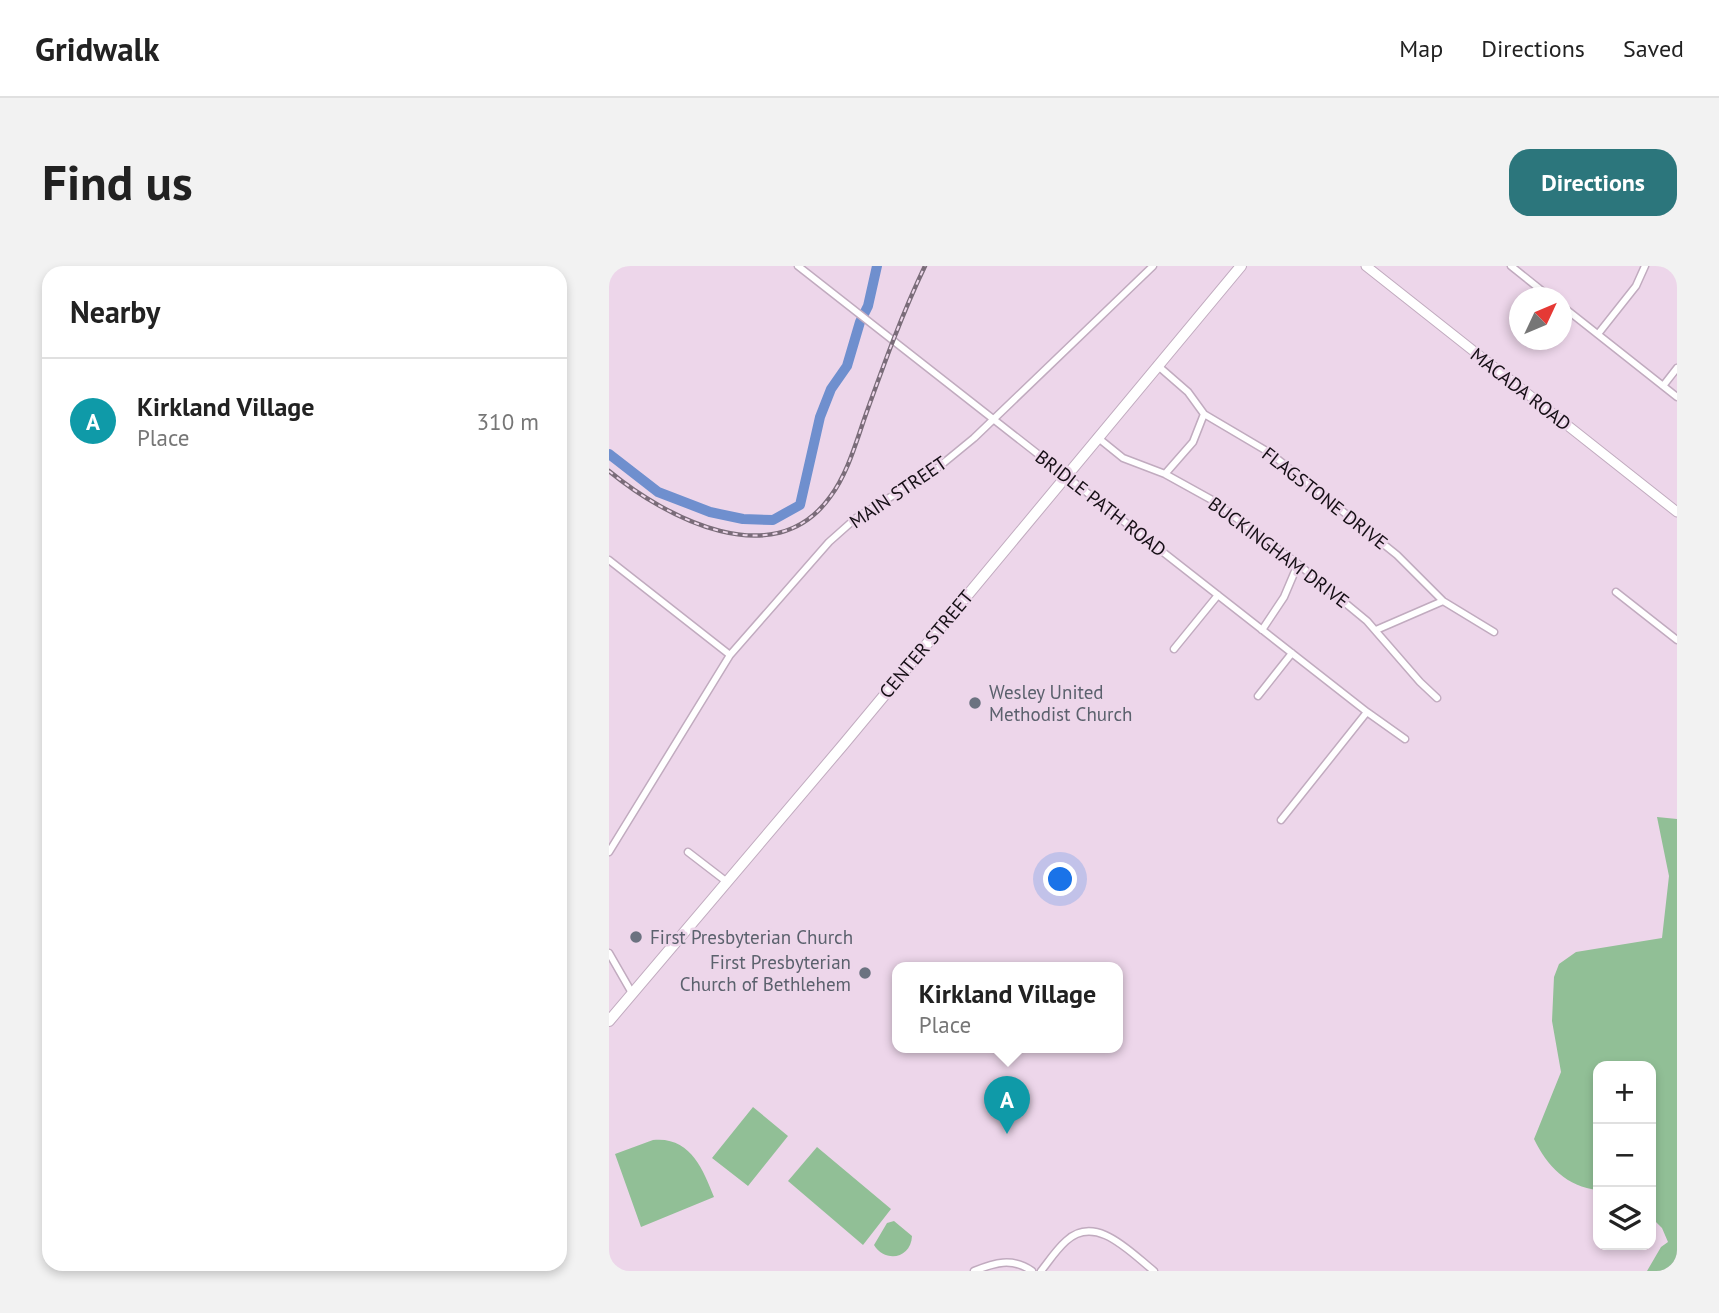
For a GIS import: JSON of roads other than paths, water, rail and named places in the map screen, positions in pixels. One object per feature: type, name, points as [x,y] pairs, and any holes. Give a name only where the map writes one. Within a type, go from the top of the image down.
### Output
[{"type":"main road","name":"CENTER STREET","points":[[609,1021],[1241,266]]},
{"type":"street","name":"BRIDLE PATH ROAD","points":[[798,266],[1405,739]]},
{"type":"street","name":"MAIN STREET","points":[[609,852],[730,655],[829,542],[847,525],[935,470],[995,420],[1153,266]]},
{"type":"street","name":"MACADA ROAD","points":[[1366,266],[1677,512]]},
{"type":"street","points":[[1511,266],[1537,287]]},
{"type":"street","points":[[1598,334],[1636,286],[1645,266]]},
{"type":"street","points":[[1572,314],[1677,397]]},
{"type":"street","name":"FLAGSTONE DRIVE","points":[[1157,365],[1188,392],[1204,414],[1270,453],[1397,555],[1443,601],[1493,632]]},
{"type":"street","points":[[1663,386],[1677,368]]},
{"type":"street","points":[[1165,474],[1193,442],[1204,414]]},
{"type":"street","name":"BUCKINGHAM DRIVE","points":[[1097,437],[1123,458],[1165,474],[1232,513],[1376,630],[1437,698]]},
{"type":"street","points":[[609,560],[730,655]]},
{"type":"street","points":[[1262,630],[1284,597],[1298,564]]},
{"type":"street","points":[[1616,592],[1677,640]]},
{"type":"street","points":[[1174,649],[1218,595]]},
{"type":"street","points":[[1376,630],[1443,601]]},
{"type":"street","points":[[1258,696],[1292,653]]},
{"type":"street","points":[[1282,820],[1367,712]]},
{"type":"street","points":[[688,852],[727,882]]},
{"type":"street","points":[[609,953],[632,993]]},
{"type":"street","points":[[1041,1271],[1065,1242],[1074,1235],[1088,1232],[1109,1236],[1154,1271]]},
{"type":"street","points":[[974,1271],[1005,1262],[1024,1266],[1032,1271]]},
{"type":"waterway","points":[[609,454],[658,492],[710,512],[743,519],[773,520],[800,505],[820,417],[831,389],[847,366],[860,322],[868,306],[877,266]]},
{"type":"railway","points":[[609,471],[660,506],[720,531],[750,535],[780,532],[807,520],[830,497],[847,468],[894,339],[925,266]]},
{"type":"place","name":"Wesley United Methodist Church","points":[[975,703]]},
{"type":"place","name":"First Presbyterian Church","points":[[636,937]]},
{"type":"place","name":"First Presbyterian Church of Bethlehem","points":[[865,973]]},
{"type":"place","name":"Kirkland Village","points":[[1007,1134]]}]
